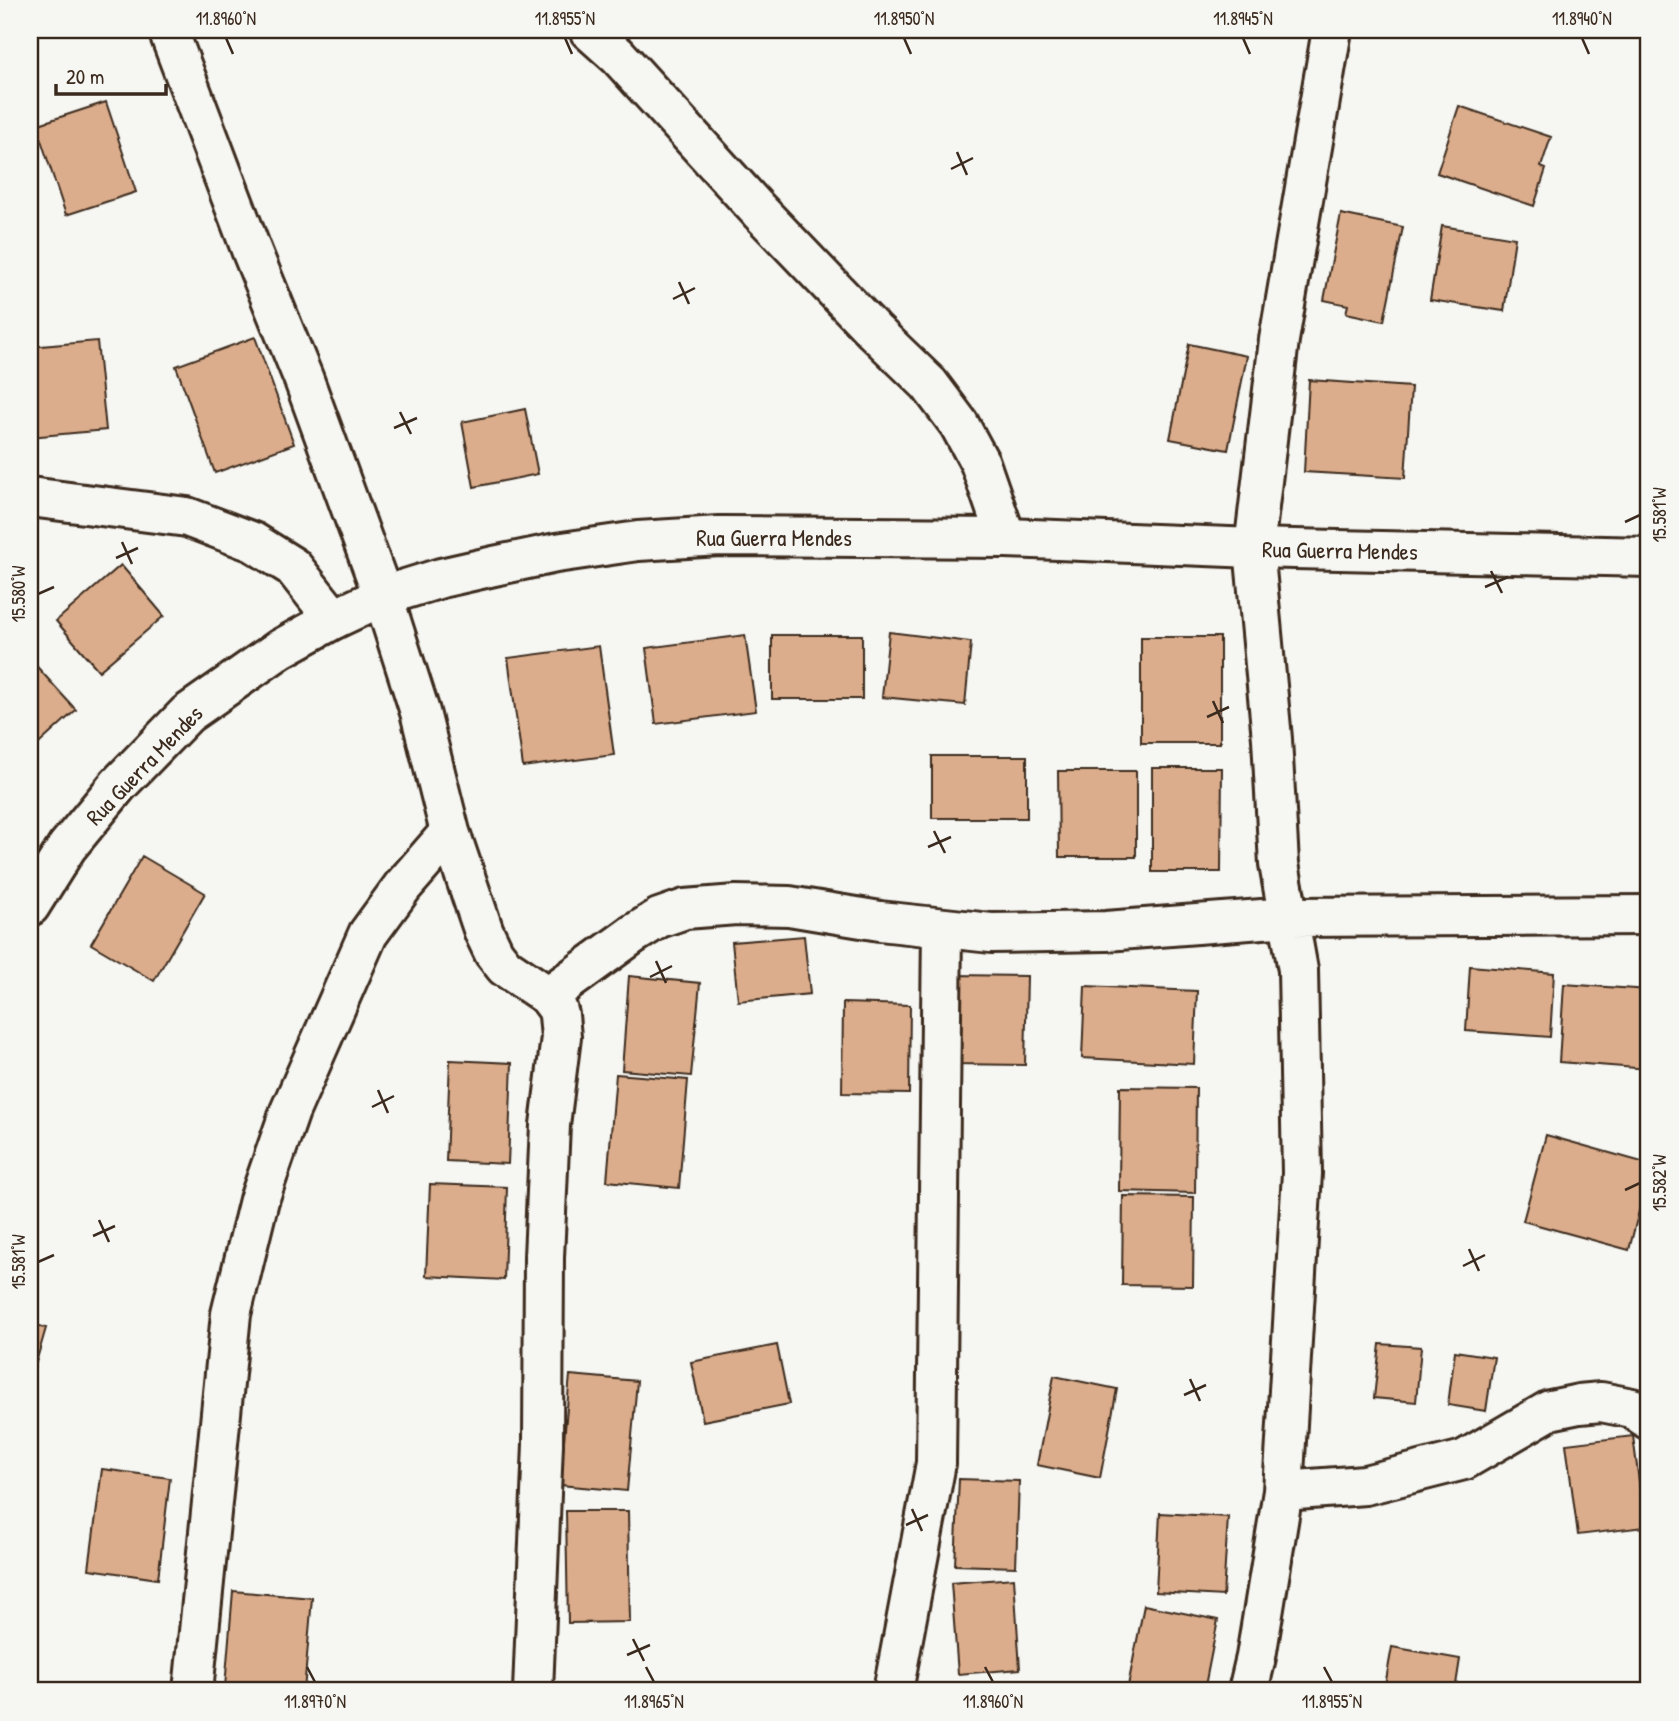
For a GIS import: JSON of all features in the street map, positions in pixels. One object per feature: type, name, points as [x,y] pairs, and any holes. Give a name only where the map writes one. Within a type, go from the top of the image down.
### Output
[{"type":"street","points":[[168,30],[304,380],[383,596],[420,712],[450,832],[484,932],[494,953],[505,967],[548,996],[557,1008],[561,1037],[550,1125],[544,1257],[543,1444],[533,1691]]},
{"type":"street","points":[[589,30],[618,56],[874,331],[929,384],[959,424],[980,463],[1006,538]]},
{"type":"street","points":[[1248,1691],[1283,1491],[1302,1173],[1298,970],[1279,864],[1272,739],[1254,548],[1279,340],[1332,30]]},
{"type":"street","points":[[30,497],[187,517],[253,542],[293,567],[334,618]]},
{"type":"street","name":"Rua Guerra Mendes","points":[[30,906],[67,847],[118,785],[187,715],[280,649],[334,618],[383,596],[441,578],[556,553],[638,541],[720,536],[1006,538],[1254,548],[1649,558]]},
{"type":"street","points":[[193,1691],[231,1314],[258,1200],[290,1111],[368,934],[403,886],[450,832]]},
{"type":"street","points":[[548,996],[659,918],[685,909],[736,905],[789,906],[880,921],[991,933],[1106,930],[1288,917],[1649,915]]},
{"type":"street","points":[[893,1691],[936,1463],[942,928]]},
{"type":"street","points":[[1283,1491],[1365,1485],[1464,1460],[1550,1410],[1579,1404],[1601,1402],[1632,1408],[1649,1420]]},
{"type":"building","points":[[106,102],[136,192],[66,215],[36,125]]},
{"type":"building","points":[[1459,106],[1551,137],[1541,167],[1546,169],[1534,206],[1437,173]]},
{"type":"building","points":[[1341,214],[1403,227],[1384,321],[1346,313],[1348,305],[1324,300]]},
{"type":"building","points":[[1442,226],[1515,238],[1504,311],[1430,300]]},
{"type":"building","points":[[255,337],[294,444],[215,473],[176,366]]},
{"type":"building","points":[[97,341],[106,430],[30,437],[30,347]]},
{"type":"building","points":[[1189,344],[1247,356],[1228,450],[1170,439]]},
{"type":"building","points":[[1309,380],[1411,387],[1405,478],[1304,472]]},
{"type":"building","points":[[525,409],[538,474],[474,487],[462,422]]},
{"type":"building","points":[[121,565],[164,616],[99,671],[56,621]]},
{"type":"building","points":[[889,632],[971,642],[965,705],[882,697]]},
{"type":"building","points":[[745,635],[756,711],[656,724],[646,648]]},
{"type":"building","points":[[772,635],[862,635],[862,699],[772,699]]},
{"type":"building","points":[[1141,637],[1220,637],[1220,743],[1141,743]]},
{"type":"building","points":[[599,646],[614,755],[523,767],[508,658]]},
{"type":"building","points":[[30,659],[76,710],[30,752]]},
{"type":"building","points":[[932,756],[1027,756],[1027,818],[932,818]]},
{"type":"building","points":[[1152,768],[1222,768],[1221,872],[1152,872]]},
{"type":"building","points":[[1058,771],[1136,771],[1136,857],[1059,857]]},
{"type":"building","points":[[142,856],[205,893],[154,981],[91,944]]},
{"type":"building","points":[[804,936],[810,994],[738,1001],[732,942]]},
{"type":"building","points":[[1470,966],[1554,973],[1550,1037],[1466,1031]]},
{"type":"building","points":[[954,975],[1027,976],[1025,1065],[953,1064]]},
{"type":"building","points":[[629,976],[700,983],[691,1076],[622,1070]]},
{"type":"building","points":[[1564,984],[1649,990],[1649,1069],[1559,1062]]},
{"type":"building","points":[[1085,986],[1197,991],[1194,1064],[1082,1058]]},
{"type":"building","points":[[843,1003],[910,1005],[909,1094],[842,1093]]},
{"type":"building","points":[[450,1060],[512,1063],[508,1164],[446,1161]]},
{"type":"building","points":[[616,1074],[688,1080],[679,1188],[607,1181]]},
{"type":"building","points":[[1120,1087],[1196,1088],[1195,1193],[1119,1191]]},
{"type":"building","points":[[1546,1135],[1649,1164],[1629,1250],[1523,1221]]},
{"type":"building","points":[[430,1184],[507,1187],[504,1280],[426,1276]]},
{"type":"building","points":[[1123,1196],[1194,1197],[1193,1286],[1122,1285]]},
{"type":"building","points":[[30,1323],[46,1328],[30,1383]]},
{"type":"building","points":[[1380,1344],[1421,1347],[1416,1402],[1374,1398]]},
{"type":"building","points":[[777,1345],[789,1404],[703,1421],[691,1362]]},
{"type":"building","points":[[1455,1351],[1494,1357],[1486,1411],[1448,1405]]},
{"type":"building","points":[[570,1375],[637,1381],[627,1491],[560,1485]]},
{"type":"building","points":[[1054,1376],[1117,1389],[1100,1478],[1037,1465]]},
{"type":"building","points":[[1633,1436],[1645,1527],[1578,1535],[1566,1444]]},
{"type":"building","points":[[102,1469],[170,1478],[158,1579],[89,1569]]},
{"type":"building","points":[[959,1479],[1019,1481],[1016,1567],[955,1565]]},
{"type":"building","points":[[566,1511],[628,1511],[630,1622],[568,1623]]},
{"type":"building","points":[[1160,1513],[1228,1517],[1223,1596],[1156,1592]]},
{"type":"building","points":[[1014,1578],[1020,1669],[958,1674],[951,1583]]},
{"type":"building","points":[[233,1591],[312,1598],[304,1691],[225,1687]]},
{"type":"building","points":[[1144,1605],[1218,1620],[1204,1691],[1127,1691]]},
{"type":"building","points":[[1392,1647],[1460,1659],[1455,1691],[1384,1691]]}]
